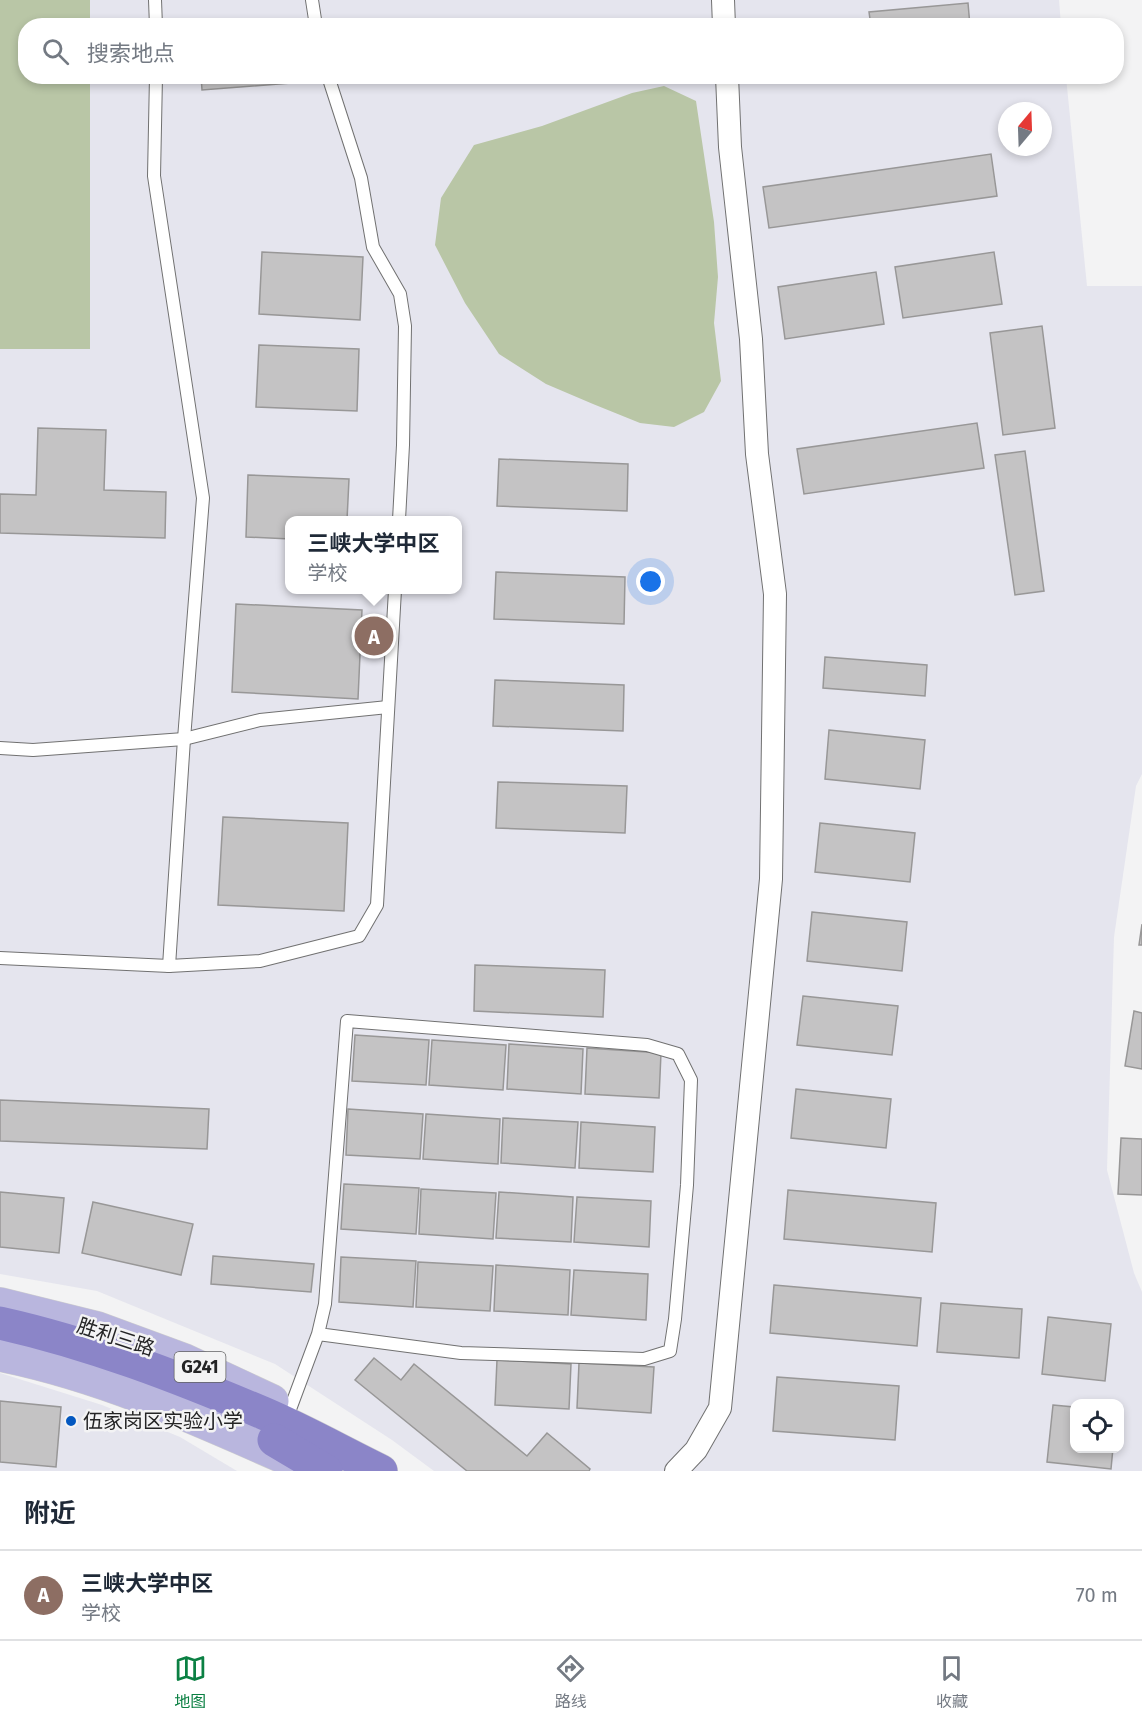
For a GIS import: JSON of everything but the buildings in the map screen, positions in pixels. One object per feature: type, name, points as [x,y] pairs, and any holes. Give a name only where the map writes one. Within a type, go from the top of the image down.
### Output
[{"type":"highway","name":"G241","points":[[0,1323],[44,1333],[117,1356],[270,1418],[382,1471]]},
{"type":"highway","name":"G241","points":[[0,1340],[41,1349],[270,1418],[326,1471]]},
{"type":"main road","name":"胜利三路","points":[[0,1304],[97,1328],[184,1360],[271,1400],[270,1418]]},
{"type":"main road","name":"G241","points":[[0,1355],[38,1363],[114,1386],[314,1471]]},
{"type":"street","points":[[723,0],[724,18]]},
{"type":"street","points":[[675,1471],[696,1450],[720,1408],[771,879],[775,594],[757,454],[751,339],[730,147],[727,84]]},
{"type":"lane","points":[[155,0],[156,18]]},
{"type":"lane","points":[[312,0],[314,18]]},
{"type":"lane","points":[[156,84],[154,176],[203,498],[169,966]]},
{"type":"lane","points":[[331,84],[361,178],[373,248],[400,294],[405,326],[399,516]]},
{"type":"lane","points":[[0,958],[169,966],[260,962],[359,936],[377,905],[395,594]]},
{"type":"lane","points":[[0,748],[33,750],[184,739],[260,720],[388,707]]},
{"type":"lane","points":[[270,1418],[318,1334],[325,1304],[347,1021],[647,1045],[678,1054],[691,1080],[687,1185],[670,1351],[644,1359],[461,1353],[318,1334]]},
{"type":"shaded area","points":[[0,0],[1059,0],[1060,18],[18,18],[18,84],[1067,84],[1087,286],[1142,286],[1142,774],[1136,786],[1114,937],[1107,1170],[1134,1273],[1142,1292],[1142,1471],[434,1471],[392,1440],[275,1364],[97,1291],[0,1274]]},
{"type":"shaded area","name":"伍家岗区实验小学","points":[[0,1373],[102,1405],[180,1437],[237,1471],[0,1471]]},
{"type":"green space","points":[[0,0],[90,0],[90,18],[18,18],[18,84],[90,84],[90,349],[0,349]]},
{"type":"green space","points":[[664,86],[696,101],[714,222],[718,277],[714,323],[721,381],[704,412],[674,427],[640,423],[593,404],[546,384],[499,354],[465,303],[435,245],[441,198],[474,145],[542,126],[632,93]]},
{"type":"place","name":"三峡大学中区","points":[[374,636]]},
{"type":"place","name":"伍家岗区实验小学","points":[[71,1421]]}]
